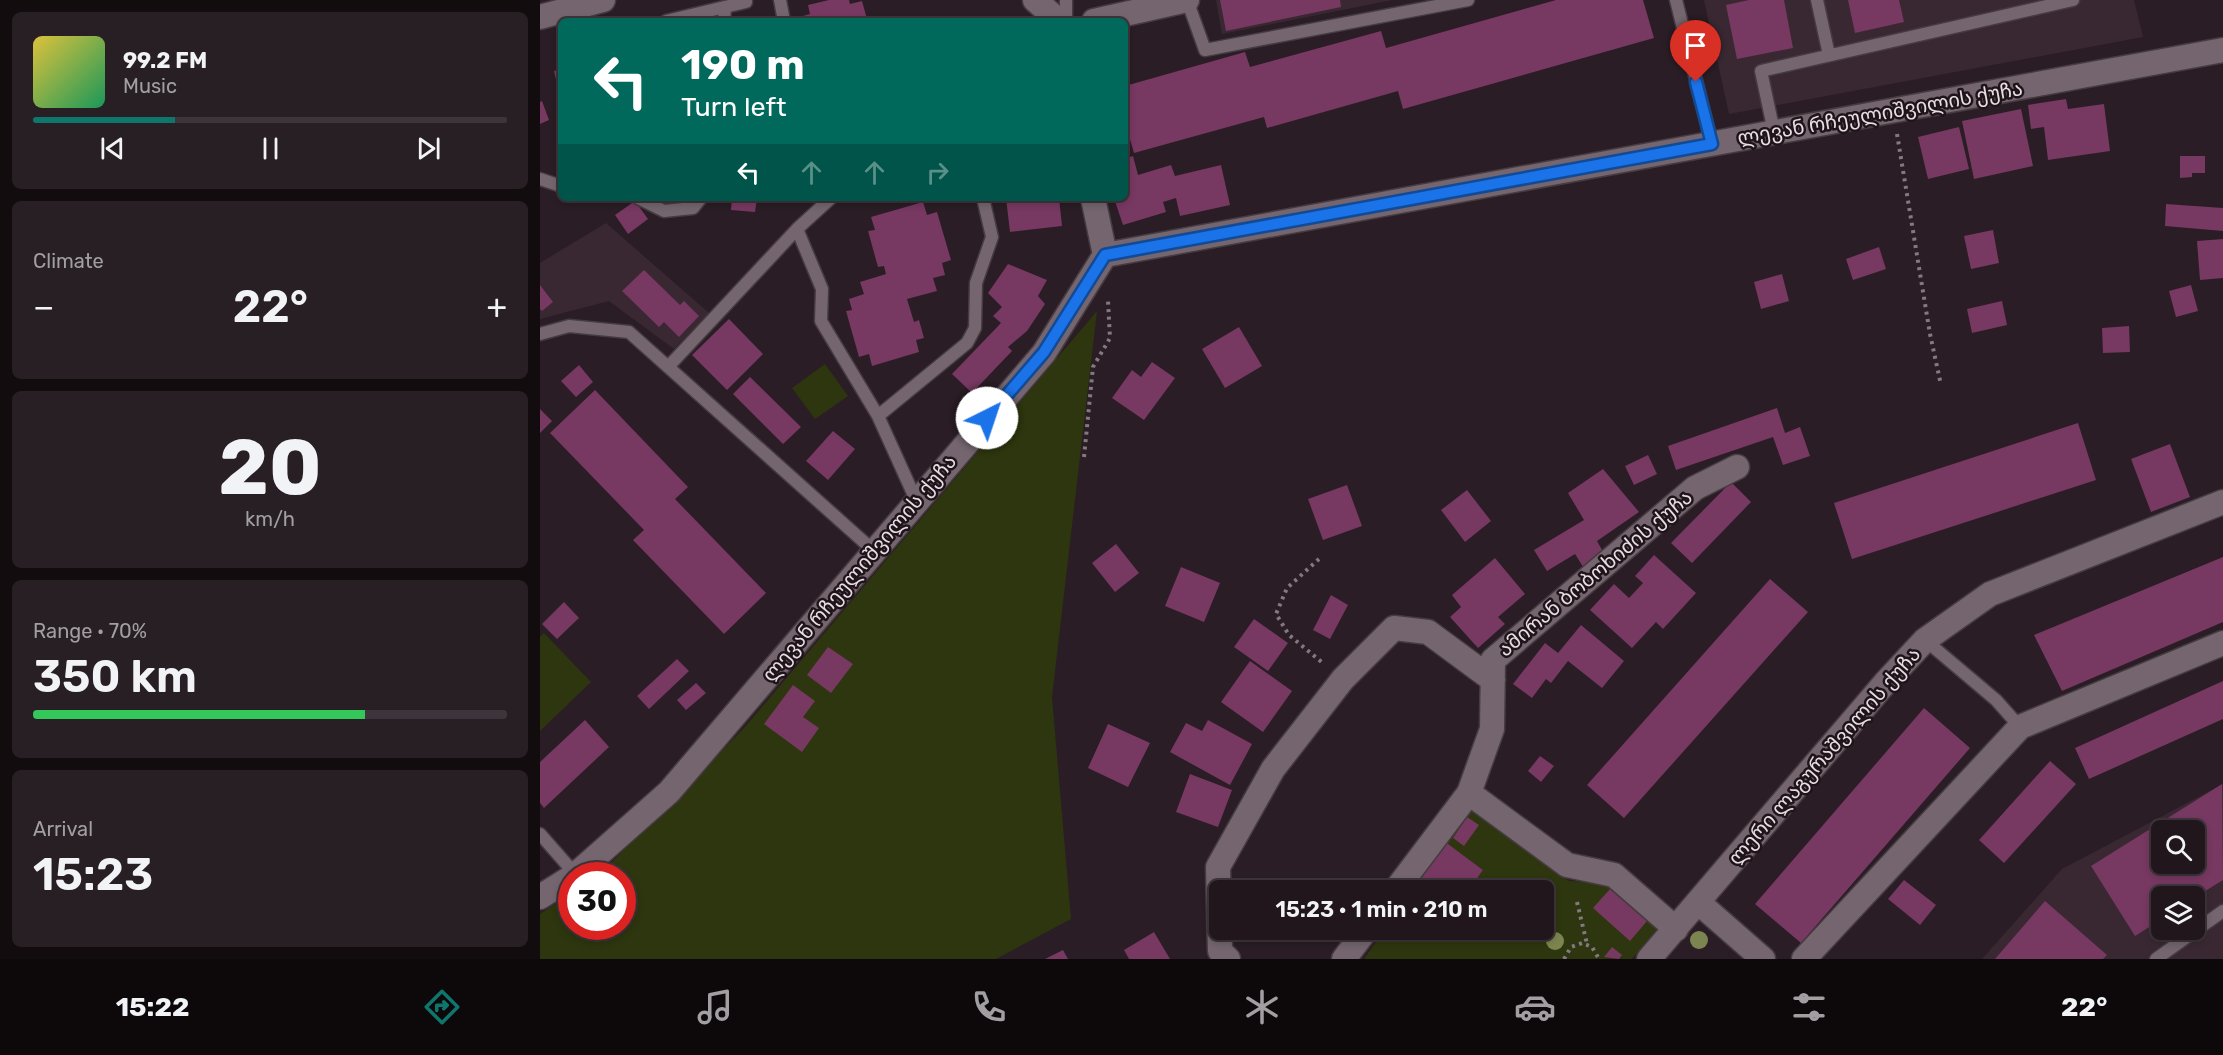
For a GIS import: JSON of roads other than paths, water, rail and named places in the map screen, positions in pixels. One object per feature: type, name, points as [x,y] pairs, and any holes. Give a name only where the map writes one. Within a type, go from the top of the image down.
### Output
[{"type":"street","points":[[540,17],[603,0]]},
{"type":"street","points":[[1035,0],[1056,18]]},
{"type":"street","points":[[1107,18],[1187,0]]},
{"type":"street","name":"ლევან რჩეულიშვილის ქუჩა","points":[[590,862],[669,792],[1044,352],[1105,255],[2223,50]]},
{"type":"street","points":[[1094,201],[1105,255]]},
{"type":"street","name":"ამირან ბობოხიძის ქუჩა","points":[[1403,880],[1469,793],[1492,729],[1493,660],[1695,488],[1737,467]]},
{"type":"street","name":"ლერი ლაგურაშვილის ქუჩა","points":[[1649,959],[1885,683],[1925,640],[1990,594],[2223,502]]},
{"type":"street","points":[[1228,959],[1220,951],[1218,867],[1273,769],[1342,680],[1394,628],[1428,632],[1493,680]]},
{"type":"street","points":[[1804,959],[2020,726],[2223,643]]},
{"type":"street","points":[[1469,793],[1567,865],[1614,875],[1676,929]]},
{"type":"street","name":"ლევან რჩეულიშვილის ქუჩა","points":[[540,897],[558,886]]},
{"type":"street","points":[[1699,903],[1762,959]]},
{"type":"street","points":[[1344,959],[1358,940]]},
{"type":"lane","points":[[679,18],[746,2],[745,0]]},
{"type":"lane","points":[[780,0],[783,18]]},
{"type":"lane","points":[[1066,0],[1066,18]]},
{"type":"lane","points":[[1187,0],[1205,50],[1468,0]]},
{"type":"lane","points":[[1676,0],[1712,144]]},
{"type":"lane","points":[[1817,0],[1829,55]]},
{"type":"lane","points":[[1774,132],[1761,70],[2073,0]]},
{"type":"lane","points":[[724,18],[725,7]]},
{"type":"lane","points":[[540,179],[558,185]]},
{"type":"lane","points":[[644,201],[664,211],[693,208],[699,201]]},
{"type":"lane","points":[[668,367],[797,230],[828,201]]},
{"type":"lane","points":[[878,416],[966,343],[975,328],[976,283],[992,237],[985,201]]},
{"type":"lane","points":[[797,230],[822,289],[821,321],[878,416],[916,500]]},
{"type":"lane","points":[[540,334],[569,326],[629,332],[874,551]]},
{"type":"lane","points":[[1925,640],[1996,700],[2020,726]]},
{"type":"lane","points":[[540,834],[563,862]]},
{"type":"lane","points":[[2156,959],[2223,911]]}]
